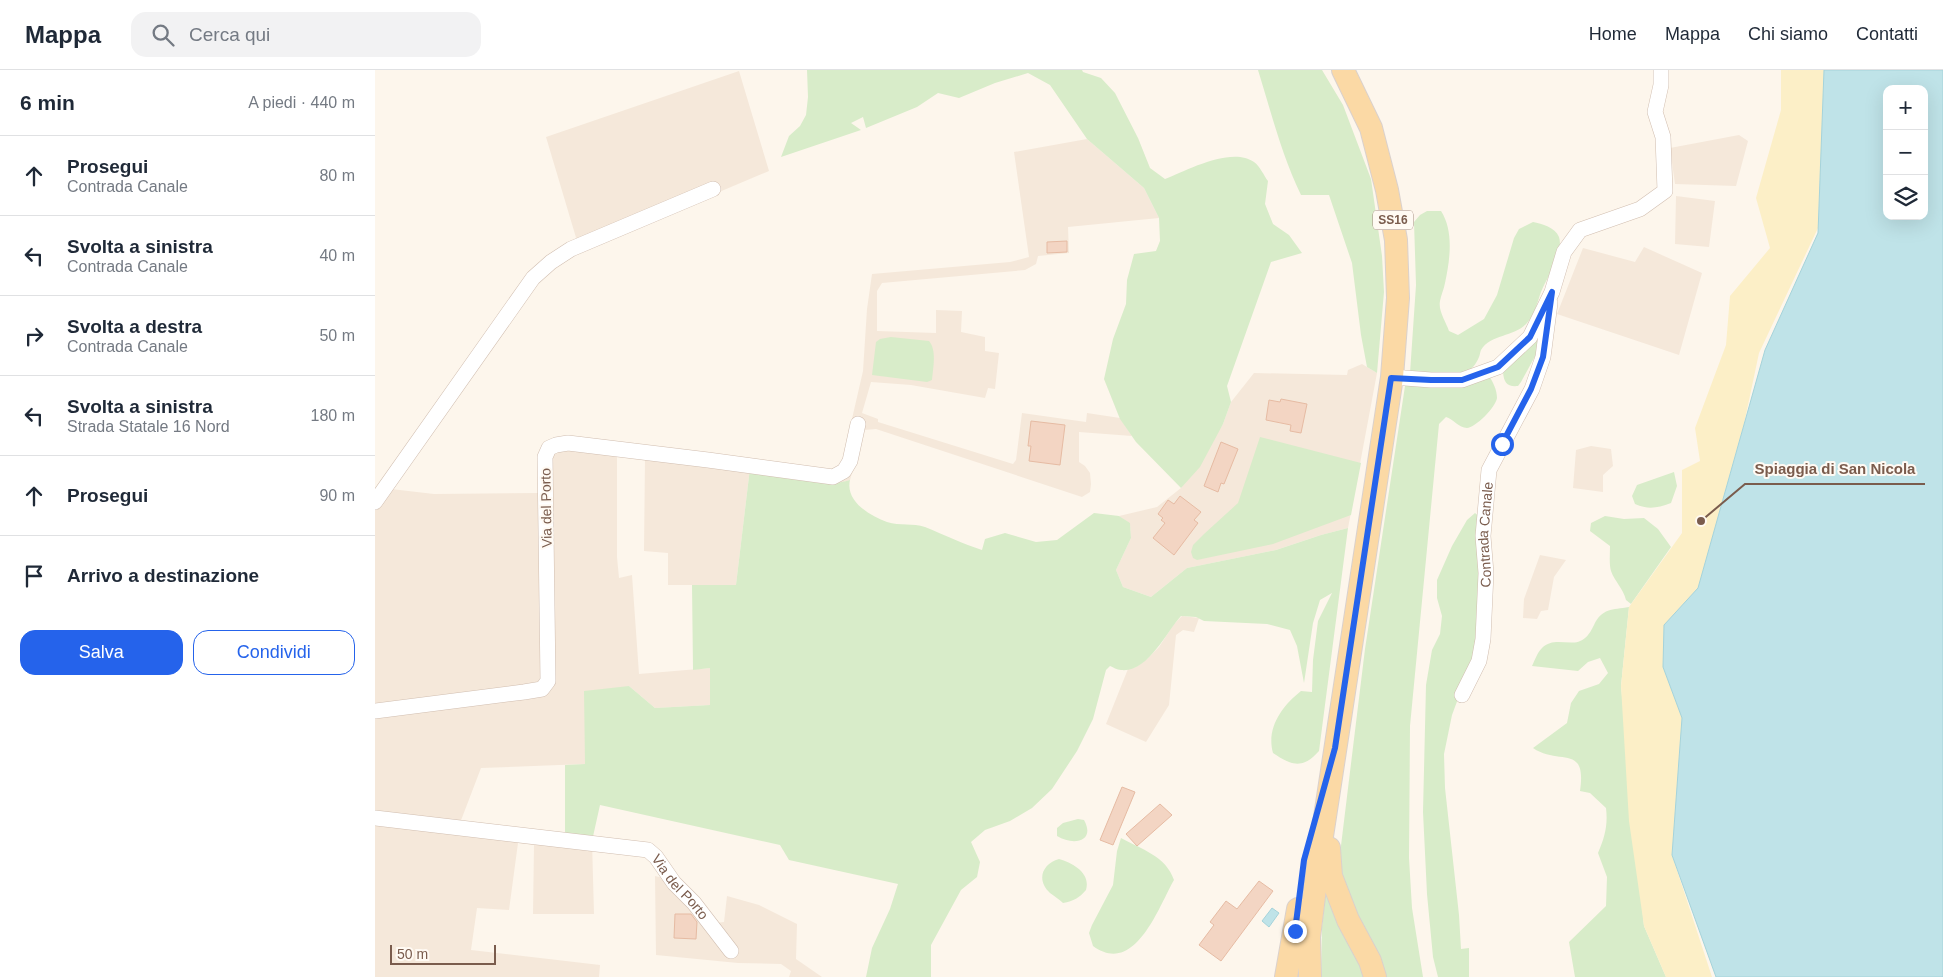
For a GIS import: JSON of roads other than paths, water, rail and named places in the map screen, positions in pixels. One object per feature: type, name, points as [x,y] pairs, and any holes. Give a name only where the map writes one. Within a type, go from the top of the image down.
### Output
[{"type":"main road","name":"SS16","points":[[1310,977],[1309,937],[1326,806],[1391,378],[1398,298],[1396,240],[1384,175],[1371,128],[1343,70]]},
{"type":"main road","points":[[1286,977],[1295,931],[1304,860],[1335,748]]},
{"type":"main road","points":[[1326,806],[1331,876],[1348,920],[1370,961],[1375,977]]},
{"type":"street","name":"Contrada Canale","points":[[1391,378],[1462,380],[1498,367],[1530,337],[1552,292],[1564,252],[1580,230],[1639,209],[1665,190],[1663,137],[1655,112],[1661,85],[1661,70]]},
{"type":"street","points":[[375,502],[533,278],[551,262],[571,249],[713,189]]},
{"type":"street","name":"Contrada Canale","points":[[1462,695],[1479,661],[1483,639],[1486,573],[1483,536],[1489,470],[1528,396],[1540,365],[1548,328],[1552,292]]},
{"type":"street","name":"Via del Porto","points":[[375,712],[542,689],[548,681],[545,457],[549,448],[556,444],[568,443],[833,477],[844,471],[850,461],[858,424]]},
{"type":"street","name":"Via del Porto","points":[[375,818],[648,850],[656,857],[674,883],[694,903],[731,951]]},
{"type":"water","points":[[1824,70],[1943,70],[1943,977],[1716,977],[1672,855],[1682,718],[1663,667],[1664,625],[1698,588],[1765,350],[1818,233]]},
{"type":"water","points":[[1272,908],[1279,913],[1269,927],[1262,921]]},
{"type":"place","name":"Spiaggia di San Nicola","points":[[1701,521]]}]
